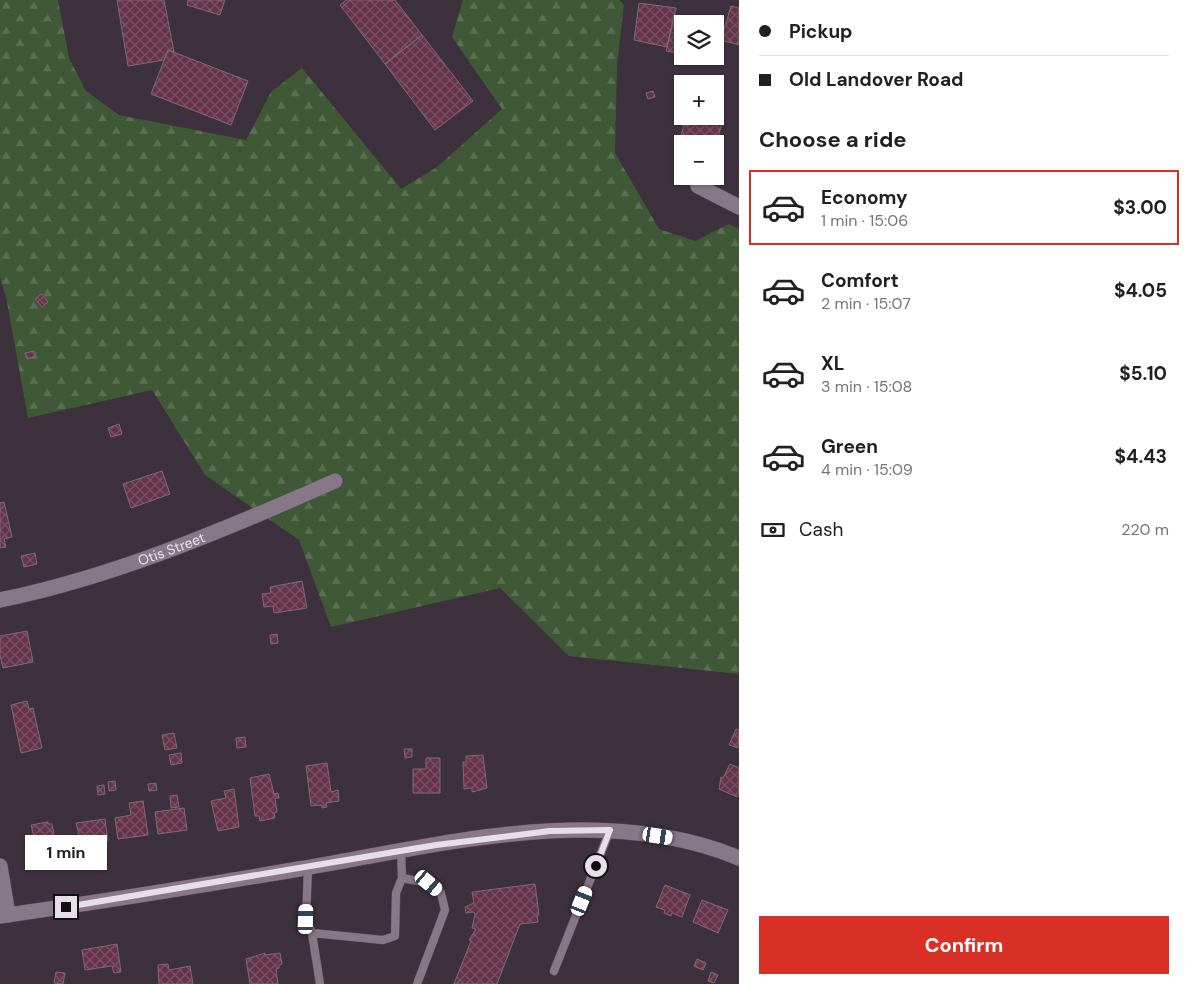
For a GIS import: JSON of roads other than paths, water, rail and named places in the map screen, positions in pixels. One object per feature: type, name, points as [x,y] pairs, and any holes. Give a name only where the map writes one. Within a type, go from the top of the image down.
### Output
[{"type":"street","points":[[698,186],[739,207]]},
{"type":"street","name":"Otis Street","points":[[0,600],[38,593],[78,581],[183,544],[279,506],[335,481]]},
{"type":"street","points":[[0,866],[4,916],[144,896],[401,851],[550,831],[610,830],[687,840],[739,858]]},
{"type":"lane","points":[[554,971],[610,830]]},
{"type":"lane","points":[[312,933],[383,940],[395,936],[396,893],[402,878],[401,851]]},
{"type":"lane","points":[[308,868],[306,919],[312,933],[320,984]]},
{"type":"lane","points":[[402,878],[429,883],[441,893],[445,910],[417,984]]}]
